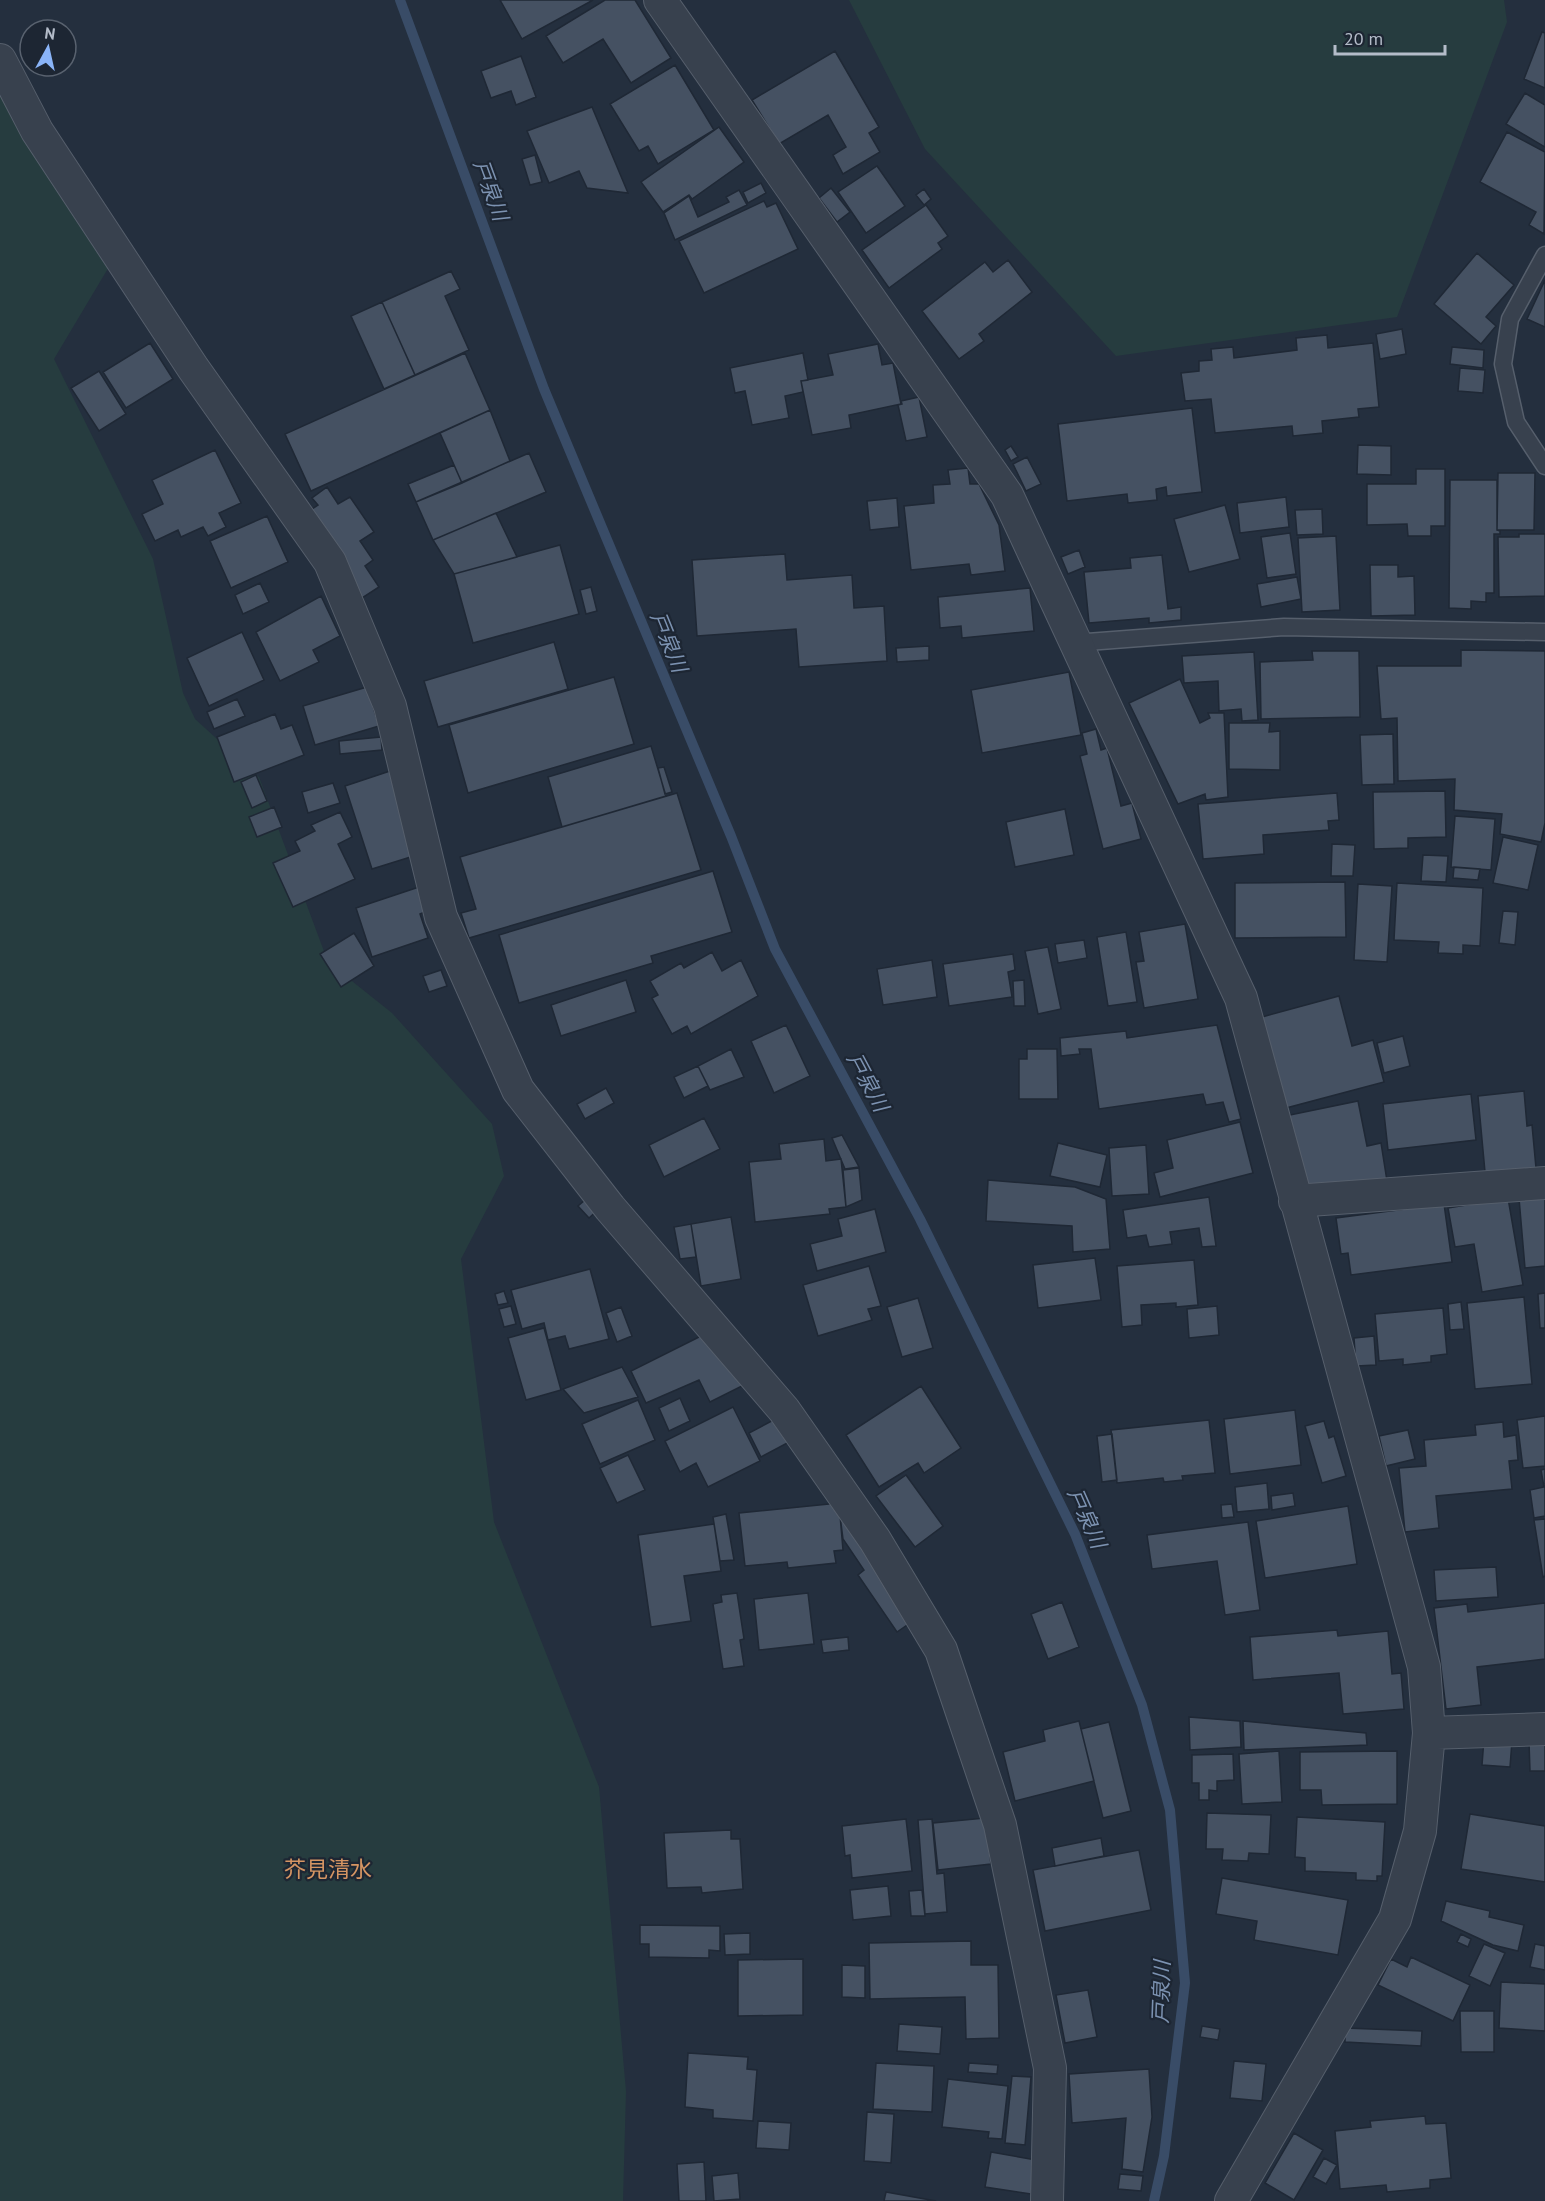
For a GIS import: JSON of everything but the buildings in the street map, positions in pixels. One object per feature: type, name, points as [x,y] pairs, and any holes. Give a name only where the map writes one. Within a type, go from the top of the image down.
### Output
[{"type":"street","points":[[660,0],[1007,495],[1241,998],[1424,1667],[1429,1733],[1420,1831],[1395,1919],[1231,2201]]},
{"type":"street","points":[[0,60],[37,131],[193,368],[330,562],[390,706],[441,917],[518,1090],[610,1209],[784,1410],[875,1540],[941,1650],[1000,1825],[1050,2068],[1047,2201]]},
{"type":"street","points":[[1295,1201],[1545,1184]]},
{"type":"street","points":[[1429,1733],[1545,1730]]},
{"type":"lane","points":[[1545,255],[1509,319],[1503,364],[1516,422],[1545,465]]},
{"type":"lane","points":[[1074,643],[1284,627],[1545,632]]},
{"type":"green space","points":[[849,0],[1504,0],[1507,22],[1397,317],[1116,356],[925,149]]},
{"type":"green space","points":[[0,92],[113,260],[54,359],[153,559],[183,693],[195,719],[259,777],[328,962],[392,1013],[492,1124],[504,1176],[461,1259],[494,1522],[599,1787],[626,2091],[623,2201],[0,2201]]},
{"type":"waterway","name":"戸泉川","points":[[400,0],[544,389],[731,836],[775,949],[920,1219],[1075,1534],[1142,1705],[1170,1810],[1185,1983],[1164,2156],[1154,2201]]},
{"type":"district","name":"芥見清水","points":[[328,1869]]}]
